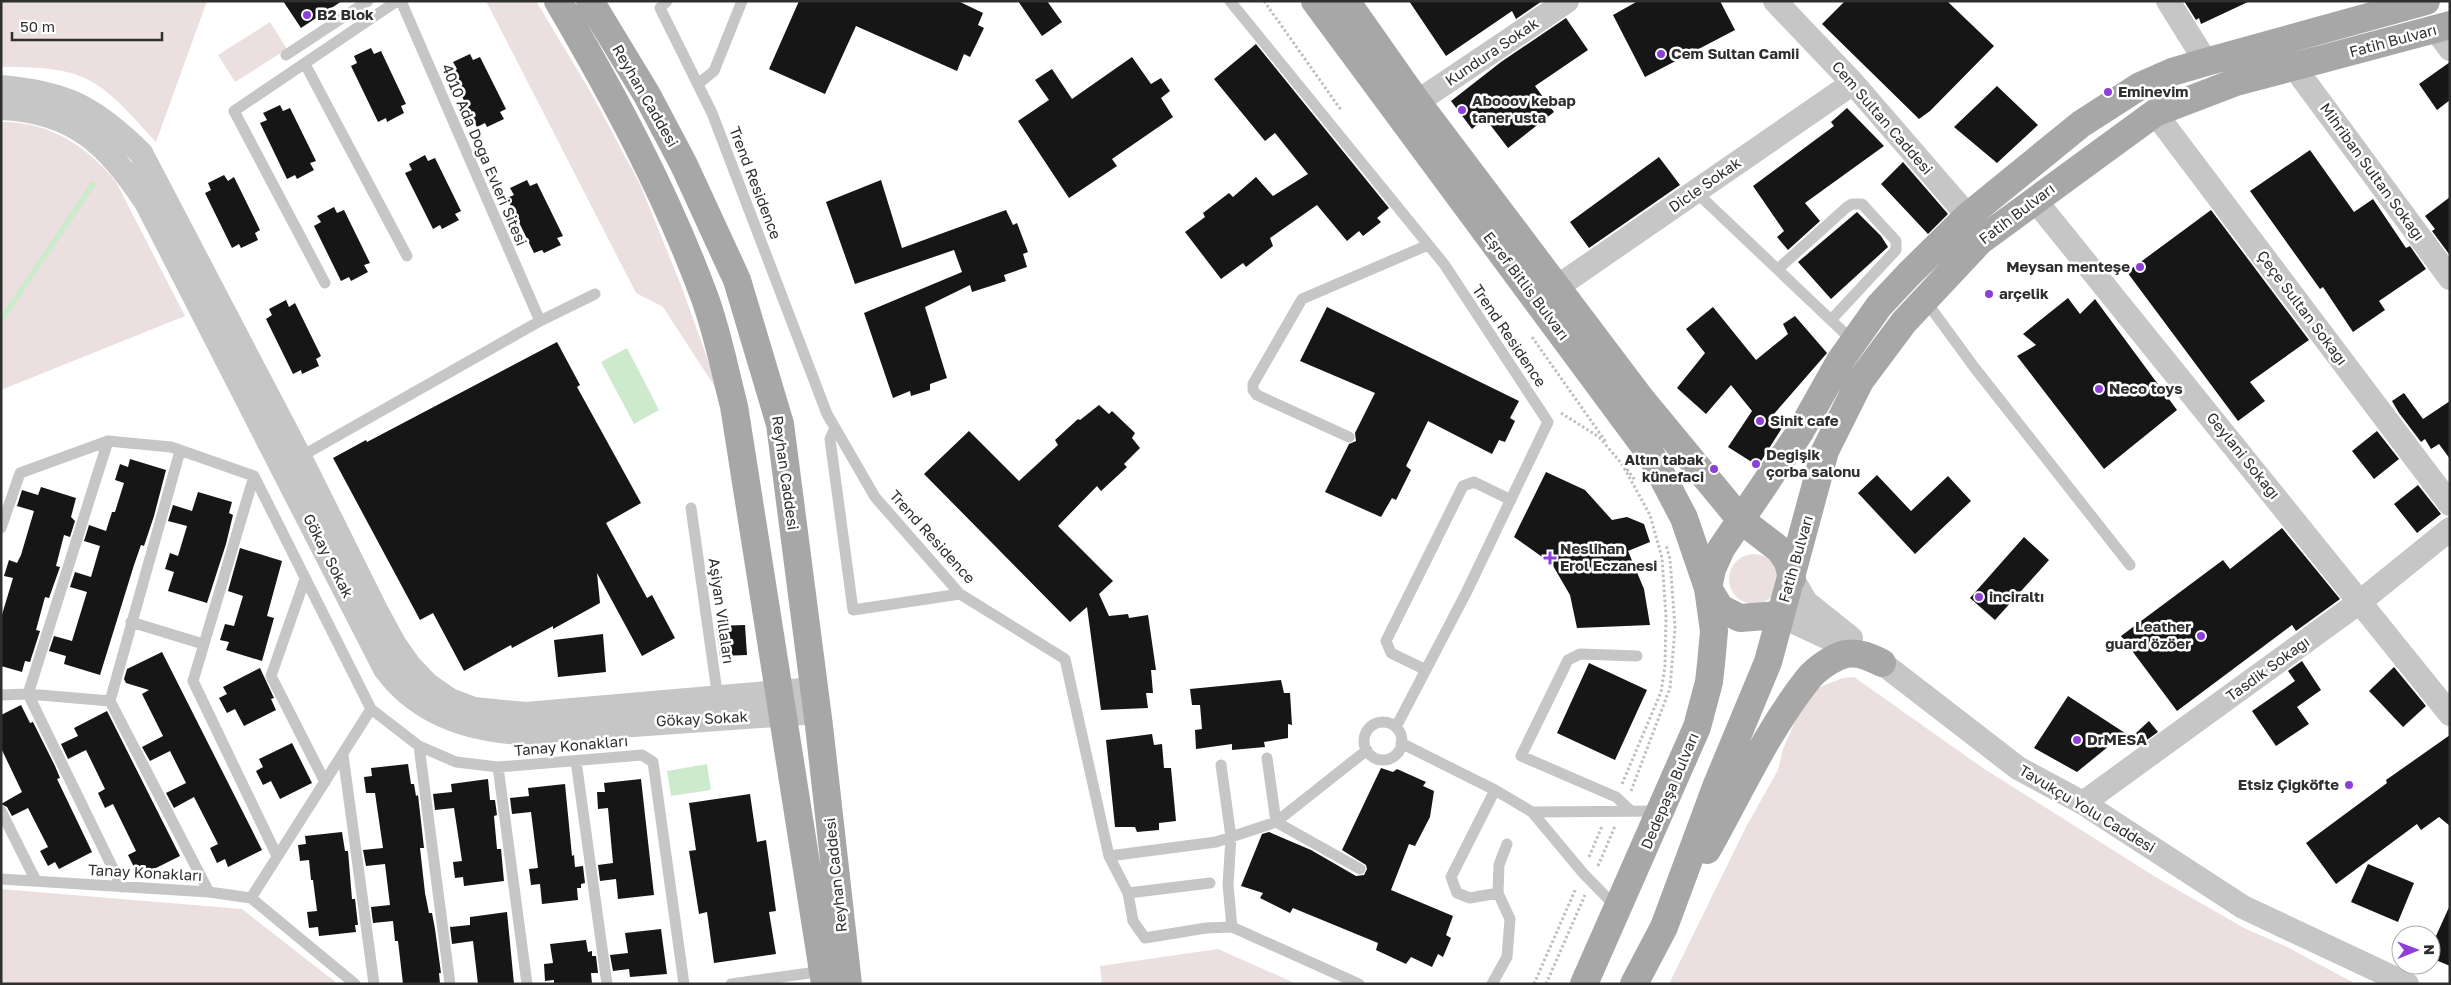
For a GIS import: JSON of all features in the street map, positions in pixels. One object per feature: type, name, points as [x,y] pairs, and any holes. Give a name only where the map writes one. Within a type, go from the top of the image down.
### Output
[{"type":"main road","name":"Reyhan Caddesi","points":[[558,1],[622,115],[657,186],[704,294],[734,406],[780,704],[836,977]]},
{"type":"main road","name":"Reyhan Caddesi","points":[[590,1],[647,95],[684,165],[737,280],[780,424],[815,700],[836,977]]},
{"type":"main road","name":"Eşref Bitlis Bulvarı","points":[[1315,1],[1651,455],[1684,518],[1696,548],[1708,588]]},
{"type":"main road","name":"Eşref Bitlis Bulvarı","points":[[1346,1],[1417,102],[1641,399],[1741,520]]},
{"type":"main road","name":"Fatih Bulvarı","points":[[1779,615],[1792,578],[1825,451],[1860,381],[1865,351],[1879,306],[1968,216],[2088,119],[2140,86],[2172,72],[2426,1]]},
{"type":"main road","name":"Fatih Bulvarı","points":[[1741,520],[1800,432],[1840,361],[1865,351],[1904,322],[1980,241],[2155,113],[2236,82],[2294,67],[2445,35]]},
{"type":"main road","points":[[1664,927],[1716,787],[1768,662],[1779,615],[1740,618],[1720,608],[1708,588],[1712,569],[1721,549],[1741,520],[1780,550],[1788,562],[1792,578]]},
{"type":"main road","name":"Dedepaşa Bulvarı","points":[[1584,984],[1662,811],[1697,727],[1710,682],[1714,631],[1708,588]]},
{"type":"main road","points":[[1634,984],[1777,725],[1809,678],[1830,661],[1845,654],[1860,653],[1882,662]]},
{"type":"street","name":"Kundura Sokak","points":[[1417,102],[1567,1]]},
{"type":"street","name":"Cem Sultan Caddesi","points":[[1775,1],[1854,83],[1968,216],[1980,241]]},
{"type":"street","points":[[2168,1],[2206,62]]},
{"type":"street","name":"Mihriban Sultan Sokağı","points":[[2294,67],[2450,278]]},
{"type":"street","name":"Dicle Sokak","points":[[1557,287],[1854,83]]},
{"type":"street","name":"Gökay Sokak","points":[[1,87],[55,95],[85,108],[117,130],[141,153],[291,462]]},
{"type":"street","name":"Gökay Sokak","points":[[1,108],[35,110],[74,125],[109,152],[124,168],[147,204],[395,645],[409,665],[427,684],[450,700],[474,709],[526,714],[719,708],[815,700]]},
{"type":"street","name":"Çeçe Sultan Sokağı","points":[[2155,113],[2450,504]]},
{"type":"street","name":"Geylani Sokağı","points":[[2035,200],[2450,714]]},
{"type":"street","name":"Tasdik Sokağı","points":[[2083,803],[2361,602],[2450,529]]},
{"type":"street","points":[[1792,578],[1806,602],[1882,662]]},
{"type":"street","name":"Tavukçu Yolu Caddesi","points":[[1779,615],[1882,662],[2018,768],[2083,803],[2243,908],[2407,984]]},
{"type":"lane","points":[[286,55],[368,1]]},
{"type":"lane","points":[[324,283],[234,111],[398,1]]},
{"type":"lane","name":"4010 Ada Doğa Evleri Sitesi","points":[[401,1],[540,321]]},
{"type":"lane","name":"Trend Residence","points":[[667,1],[660,8],[712,113],[827,414],[875,497],[960,594],[1065,659],[1109,856],[1128,893],[1133,921],[1145,938],[1206,928],[1232,927]]},
{"type":"lane","points":[[698,84],[714,71],[742,1]]},
{"type":"lane","name":"Trend Residence","points":[[1230,1],[1444,264],[1548,422],[1511,500],[1396,727]]},
{"type":"lane","points":[[305,64],[407,256]]},
{"type":"lane","points":[[1696,192],[1865,351]]},
{"type":"lane","points":[[1778,269],[1847,207],[1852,204],[1862,204],[1896,240],[1896,250],[1831,320]]},
{"type":"lane","points":[[1349,437],[1257,395],[1253,390],[1253,384],[1302,298],[1428,245]]},
{"type":"lane","points":[[291,462],[540,321],[595,294]]},
{"type":"lane","points":[[1925,300],[1974,367],[2130,566]]},
{"type":"lane","points":[[834,428],[830,439],[853,610],[960,594]]},
{"type":"lane","points":[[108,441],[28,694],[122,887]]},
{"type":"lane","points":[[1,528],[20,473],[108,441],[171,447],[254,476],[202,644],[193,681],[277,856]]},
{"type":"lane","points":[[180,451],[110,701],[209,892]]},
{"type":"lane","name":"Tanay Konakları","points":[[254,476],[371,710],[418,746],[456,762],[498,767],[642,755],[654,762],[684,984]]},
{"type":"lane","points":[[1426,670],[1391,653],[1386,641],[1463,486],[1474,482],[1511,500]]},
{"type":"lane","name":"Aşiyan Villaları","points":[[690,508],[719,708]]},
{"type":"lane","points":[[305,579],[271,676],[325,782]]},
{"type":"lane","points":[[131,622],[202,644]]},
{"type":"lane","points":[[1626,809],[1616,797],[1521,756],[1568,660],[1580,654],[1637,656]]},
{"type":"lane","points":[[1,695],[28,694],[110,701]]},
{"type":"lane","points":[[355,984],[251,898],[371,710]]},
{"type":"lane","points":[[1384,722],[1396,727],[1400,734],[1401,744],[1397,752],[1387,759],[1376,758],[1367,750],[1365,735],[1373,725],[1384,722]]},
{"type":"lane","points":[[1401,744],[1495,790],[1532,812],[1591,881],[1618,909]]},
{"type":"lane","points":[[418,746],[450,984]]},
{"type":"lane","points":[[1109,856],[1216,842],[1276,822],[1367,750]]},
{"type":"lane","points":[[343,755],[374,984]]},
{"type":"lane","points":[[1267,758],[1276,822]]},
{"type":"lane","points":[[576,761],[607,984]]},
{"type":"lane","points":[[1220,765],[1231,837],[1228,885],[1232,927],[1359,984]]},
{"type":"lane","points":[[498,767],[527,984]]},
{"type":"lane","points":[[1495,790],[1452,877],[1457,892],[1470,898],[1498,893]]},
{"type":"lane","points":[[1532,812],[1626,809],[1662,811]]},
{"type":"lane","points":[[1,811],[36,881]]},
{"type":"lane","points":[[1276,822],[1360,869]]},
{"type":"lane","points":[[1492,984],[1507,956],[1510,920],[1498,893],[1499,865],[1507,844]]},
{"type":"lane","name":"Tanay Konakları","points":[[1,879],[209,892],[251,898]]},
{"type":"lane","points":[[1128,893],[1210,883]]},
{"type":"lane","points":[[731,984],[836,977]]},
{"type":"path","points":[[1531,335],[1580,408],[1640,486]]},
{"type":"path","points":[[1546,984],[1591,881],[1626,809],[1670,688],[1675,628],[1670,559],[1665,540]]},
{"type":"shaded area","points":[[1,1],[207,1],[156,142],[120,104],[105,90],[90,80],[54,69],[1,67]]},
{"type":"shaded area","points":[[486,1],[536,1],[590,91],[640,184],[682,288],[710,366],[715,387],[663,307],[636,293]]},
{"type":"shaded area","points":[[270,22],[287,49],[235,82],[218,55]]},
{"type":"shaded area","points":[[1,122],[35,126],[51,131],[80,147],[105,169],[116,182],[185,316],[1,390]]},
{"type":"shaded area","points":[[627,348],[659,410],[634,424],[601,362]]},
{"type":"shaded area","points":[[1749,554],[1759,554],[1772,561],[1779,574],[1779,584],[1772,597],[1759,604],[1749,604],[1740,600],[1733,593],[1729,584],[1729,574],[1733,565],[1740,558]]},
{"type":"shaded area","points":[[1854,677],[1983,768],[2162,881],[2246,929],[2285,946],[2356,984],[1669,984],[1746,827],[1778,770],[1783,749],[1801,708],[1812,690],[1843,678]]},
{"type":"shaded area","points":[[707,764],[711,790],[671,796],[667,771]]},
{"type":"shaded area","points":[[1,889],[242,909],[338,984],[1,984]]},
{"type":"shaded area","points":[[1218,949],[1297,984],[1102,984],[1100,966]]},
{"type":"building","name":"B2 Blok","points":[[283,1],[342,1],[301,28]]},
{"type":"building","points":[[799,1],[958,1],[983,13],[978,25],[984,28],[970,57],[964,54],[957,71],[856,26],[825,94],[769,69]]},
{"type":"building","points":[[1018,1],[1047,1],[1062,22],[1042,36]]},
{"type":"building","points":[[1409,1],[1542,1],[1516,19],[1512,11],[1446,56]]},
{"type":"building","name":"Cem Sultan Camii","points":[[1638,1],[1720,1],[1735,30],[1645,77],[1613,15]]},
{"type":"building","points":[[1845,1],[1947,1],[1994,46],[1930,111],[1919,119],[1822,24]]},
{"type":"building","points":[[2184,1],[2250,1],[2201,24],[2199,18],[2196,20]]},
{"type":"building","points":[[1566,18],[1588,50],[1535,86],[1554,112],[1508,148],[1485,118],[1472,129],[1451,101],[1501,62]]},
{"type":"building","points":[[1256,44],[1389,208],[1377,218],[1381,222],[1363,236],[1359,231],[1347,241],[1317,205],[1270,238],[1273,246],[1246,267],[1243,263],[1221,279],[1185,232],[1205,217],[1203,213],[1229,193],[1233,197],[1256,177],[1273,196],[1308,174],[1275,133],[1265,141],[1214,79]]},
{"type":"building","points":[[371,48],[374,54],[381,51],[406,104],[401,106],[404,113],[387,122],[386,118],[378,122],[351,66],[357,63],[354,56]]},
{"type":"building","points":[[470,54],[473,60],[480,57],[506,109],[500,112],[504,119],[487,127],[485,123],[477,127],[450,72],[457,69],[453,62]]},
{"type":"building","points":[[1132,57],[1151,84],[1161,78],[1170,91],[1161,98],[1173,117],[1112,159],[1117,166],[1069,198],[1018,121],[1049,100],[1035,80],[1052,69],[1072,99]]},
{"type":"building","points":[[2450,62],[2450,100],[2437,110],[2419,84]]},
{"type":"building","points":[[1997,86],[2038,125],[1997,163],[1954,127]]},
{"type":"building","points":[[280,105],[283,111],[290,108],[316,161],[310,163],[314,170],[297,179],[295,175],[287,179],[260,123],[267,120],[263,113]]},
{"type":"building","points":[[1847,108],[1884,146],[1805,203],[1820,221],[1788,250],[1777,237],[1784,231],[1753,186],[1834,126],[1831,122]]},
{"type":"building","points":[[2310,150],[2354,212],[2373,199],[2406,248],[2410,246],[2426,269],[2379,301],[2385,310],[2353,332],[2323,287],[2320,289],[2250,191]]},
{"type":"building","points":[[425,155],[428,161],[435,158],[461,211],[455,214],[459,220],[442,229],[440,225],[433,229],[405,173],[412,170],[409,164]]},
{"type":"building","points":[[1659,157],[1680,185],[1589,248],[1570,222]]},
{"type":"building","points":[[1903,162],[1948,214],[1928,234],[1881,184]]},
{"type":"building","points":[[224,175],[228,181],[234,177],[260,230],[255,233],[258,240],[241,248],[239,244],[232,248],[205,193],[211,190],[208,183]]},
{"type":"building","points":[[527,180],[530,186],[537,183],[563,236],[557,238],[561,245],[544,253],[542,250],[534,253],[507,198],[514,195],[510,188]]},
{"type":"building","points":[[881,180],[902,248],[1006,210],[1013,225],[1017,223],[1028,252],[1023,254],[1027,267],[1004,275],[1006,281],[972,292],[970,285],[925,307],[947,378],[930,384],[930,390],[911,396],[910,391],[893,398],[864,313],[962,272],[954,250],[855,284],[826,202]]},
{"type":"building","points":[[2450,197],[2449,254],[2432,231],[2435,229],[2425,216]]},
{"type":"building","points":[[334,207],[337,213],[344,210],[370,263],[364,265],[368,272],[351,281],[349,277],[341,281],[314,226],[321,222],[317,216]]},
{"type":"building","points":[[2211,210],[2309,340],[2250,382],[2265,401],[2238,421],[2127,272]]},
{"type":"building","points":[[1857,212],[1881,236],[1888,247],[1831,299],[1798,262]]},
{"type":"building","points":[[2068,298],[2080,314],[2095,299],[2177,410],[2104,469],[2017,356],[2036,345],[2023,334]]},
{"type":"building","points":[[286,300],[289,307],[295,303],[321,356],[316,359],[319,366],[302,374],[301,370],[293,374],[266,319],[272,315],[269,309]]},
{"type":"building","points":[[1327,307],[1519,401],[1510,418],[1515,421],[1505,442],[1499,440],[1492,454],[1428,421],[1406,466],[1411,470],[1396,500],[1392,498],[1381,517],[1325,492],[1349,444],[1356,441],[1355,433],[1375,393],[1300,361]]},
{"type":"building","points":[[1713,307],[1756,360],[1788,334],[1783,324],[1795,316],[1827,353],[1773,415],[1785,423],[1758,466],[1728,447],[1752,411],[1731,385],[1706,414],[1677,388],[1705,353],[1686,329]]},
{"type":"building","points":[[557,342],[580,385],[577,387],[641,503],[606,523],[647,598],[652,595],[675,638],[642,656],[597,573],[600,603],[553,629],[553,626],[512,648],[511,645],[464,671],[433,613],[420,620],[333,458]]},
{"type":"building","points":[[2404,393],[2423,419],[2450,401],[2450,459],[2439,444],[2431,449],[2425,439],[2421,442],[2399,413],[2392,401]]},
{"type":"building","points":[[1099,405],[1109,414],[1112,411],[1135,433],[1132,438],[1140,448],[1124,464],[1127,467],[1101,491],[1097,486],[1058,526],[1113,581],[1099,594],[1109,616],[1128,614],[1129,618],[1148,615],[1156,670],[1151,670],[1153,693],[1146,693],[1148,708],[1101,710],[1087,607],[1070,622],[924,474],[969,431],[1019,481],[1058,445],[1055,440],[1078,419],[1080,420]]},
{"type":"building","points":[[2377,431],[2399,459],[2374,479],[2352,451]]},
{"type":"building","points":[[130,459],[166,470],[154,516],[144,546],[141,545],[134,565],[100,675],[64,664],[66,656],[49,651],[54,636],[72,641],[87,592],[70,587],[75,572],[91,577],[100,546],[84,541],[89,525],[106,531],[112,512],[115,512],[124,483],[115,480],[120,464],[128,467]]},
{"type":"building","points":[[1546,472],[1585,490],[1612,520],[1627,517],[1644,524],[1650,542],[1628,551],[1644,589],[1650,625],[1577,628],[1570,595],[1552,564],[1514,537]]},
{"type":"building","points":[[1877,475],[1911,511],[1948,476],[1971,501],[1915,554],[1858,493]]},
{"type":"building","points":[[2418,485],[2441,514],[2417,533],[2394,504]]},
{"type":"building","points":[[41,487],[76,498],[71,517],[75,521],[70,537],[64,535],[56,566],[60,567],[49,598],[45,597],[36,630],[40,631],[30,662],[25,661],[22,672],[1,666],[1,618],[13,578],[4,576],[9,560],[17,563],[21,555],[34,511],[17,506],[22,490],[38,495]]},
{"type":"building","points":[[198,492],[232,502],[229,513],[233,515],[226,544],[207,603],[168,591],[174,572],[165,569],[170,553],[178,556],[187,526],[168,521],[173,505],[192,511]]},
{"type":"building","points":[[2282,528],[2340,599],[2296,631],[2292,625],[2177,711],[2121,636],[2223,560],[2230,569]]},
{"type":"building","points":[[2024,537],[2049,560],[1995,620],[1970,598]]},
{"type":"building","points":[[240,548],[282,561],[267,616],[274,618],[262,661],[226,650],[229,642],[220,640],[225,624],[234,626],[243,596],[228,591]]},
{"type":"building","points":[[745,625],[747,655],[720,656],[716,626]]},
{"type":"building","points":[[603,634],[606,672],[558,677],[554,640]]},
{"type":"building","points":[[162,652],[262,850],[228,867],[225,859],[217,863],[210,848],[218,844],[194,797],[174,808],[166,793],[186,783],[170,751],[150,761],[142,747],[163,736],[142,694],[149,690],[126,683],[124,679],[127,669]]},
{"type":"building","points":[[2302,661],[2321,690],[2297,707],[2309,724],[2276,746],[2252,711],[2295,681],[2288,671]]},
{"type":"building","points":[[1589,663],[1647,690],[1615,760],[1557,733]]},
{"type":"building","points":[[2394,667],[2426,706],[2403,727],[2369,691]]},
{"type":"building","points":[[260,668],[274,698],[271,699],[276,710],[244,726],[235,709],[227,713],[219,698],[227,694],[223,687]]},
{"type":"building","points":[[1281,680],[1284,693],[1290,693],[1292,725],[1288,724],[1288,738],[1264,742],[1265,747],[1232,750],[1232,744],[1196,749],[1195,730],[1202,729],[1200,705],[1192,705],[1190,689]]},
{"type":"building","name":"DrMESA","points":[[2068,696],[2125,733],[2077,772],[2034,748]]},
{"type":"building","points":[[21,705],[30,723],[33,722],[55,766],[60,778],[57,779],[92,852],[59,869],[55,862],[48,866],[40,851],[48,847],[28,808],[12,816],[7,807],[1,804],[22,792],[1,748],[1,715]]},
{"type":"building","points":[[107,711],[180,856],[146,873],[143,866],[135,869],[128,855],[136,851],[113,804],[105,808],[98,793],[105,789],[86,750],[68,759],[61,744],[78,736],[74,728]]},
{"type":"building","points":[[2149,721],[2158,732],[2144,742],[2136,733]]},
{"type":"building","points":[[1152,734],[1154,745],[1162,744],[1164,768],[1171,768],[1176,821],[1159,823],[1159,830],[1137,832],[1135,827],[1115,827],[1106,740]]},
{"type":"building","points":[[2450,735],[2450,826],[2439,817],[2421,830],[2417,824],[2336,884],[2306,843],[2387,783],[2386,780]]},
{"type":"building","points":[[292,743],[312,783],[280,799],[271,781],[263,785],[256,771],[263,767],[259,759]]},
{"type":"building","points":[[408,764],[411,784],[414,784],[416,796],[418,795],[424,848],[420,848],[425,893],[435,929],[441,973],[439,973],[440,984],[403,984],[398,941],[395,941],[393,921],[373,923],[371,907],[390,905],[385,864],[366,866],[363,850],[383,848],[375,793],[366,793],[364,777],[372,776],[371,768]]},
{"type":"building","points":[[1381,768],[1393,772],[1397,769],[1426,782],[1423,786],[1434,791],[1430,817],[1415,846],[1409,844],[1391,890],[1453,916],[1446,935],[1451,938],[1443,957],[1438,954],[1432,967],[1411,957],[1406,964],[1376,950],[1378,943],[1293,908],[1290,913],[1260,898],[1263,893],[1241,886],[1262,834],[1269,832],[1311,850],[1356,876],[1364,875],[1367,869],[1366,865],[1342,850]]},
{"type":"building","points":[[488,779],[490,800],[495,800],[497,815],[494,816],[497,849],[501,849],[504,881],[464,886],[463,877],[455,878],[453,862],[462,861],[454,808],[435,810],[433,794],[452,792],[451,784]]},
{"type":"building","points":[[641,779],[654,895],[618,899],[616,879],[600,881],[598,865],[613,863],[608,808],[598,809],[597,792],[605,792],[604,783]]},
{"type":"building","points":[[565,784],[572,856],[574,855],[575,867],[583,866],[585,883],[581,884],[581,888],[577,888],[578,900],[542,904],[540,884],[531,885],[529,869],[538,868],[531,812],[512,814],[510,798],[529,796],[528,788]]},
{"type":"building","points":[[750,794],[757,842],[766,840],[776,911],[769,912],[776,954],[714,963],[707,912],[699,914],[689,851],[696,850],[689,803]]},
{"type":"building","points":[[342,832],[345,851],[348,851],[352,899],[355,899],[358,925],[355,925],[356,932],[319,936],[318,927],[309,928],[307,912],[317,911],[313,880],[311,880],[309,860],[300,861],[298,845],[306,844],[305,836]]},
{"type":"building","points":[[2368,864],[2414,883],[2398,922],[2351,902]]},
{"type":"building","points":[[2450,905],[2450,966],[2441,962],[2441,925]]},
{"type":"building","points":[[507,912],[514,984],[478,984],[473,941],[452,944],[450,927],[470,925],[470,917]]},
{"type":"building","points":[[661,929],[667,974],[630,977],[629,969],[613,971],[610,955],[628,953],[625,933]]},
{"type":"building","points":[[586,940],[588,952],[592,951],[592,956],[596,956],[598,973],[591,973],[592,984],[554,984],[554,980],[545,981],[544,964],[553,963],[550,944]]},
{"type":"waterway","points":[[1,320],[93,184]]},
{"type":"place","name":"B2 Blok","points":[[307,15]]},
{"type":"place","name":"Cem Sultan Camii","points":[[1661,54]]},
{"type":"place","name":"Eminevim","points":[[2108,92]]},
{"type":"place","name":"Abooov kebap taner usta","points":[[1462,110]]},
{"type":"place","name":"Meysan menteşe","points":[[2140,267]]},
{"type":"place","name":"arçelik","points":[[1989,294]]},
{"type":"place","name":"Neco toys","points":[[2099,389]]},
{"type":"place","name":"Sinit cafe","points":[[1760,421]]},
{"type":"place","name":"Değişik çorba salonu","points":[[1756,464]]},
{"type":"place","name":"Altın tabak künefaci","points":[[1714,469]]},
{"type":"place","name":"Neslihan Erol Eczanesi","points":[[1550,558]]},
{"type":"place","name":"inciraltı","points":[[1979,597]]},
{"type":"place","name":"Leather guard özöer","points":[[2201,636]]},
{"type":"place","name":"DrMESA","points":[[2077,740]]},
{"type":"place","name":"Etsiz Çiğköfte","points":[[2349,785]]}]
